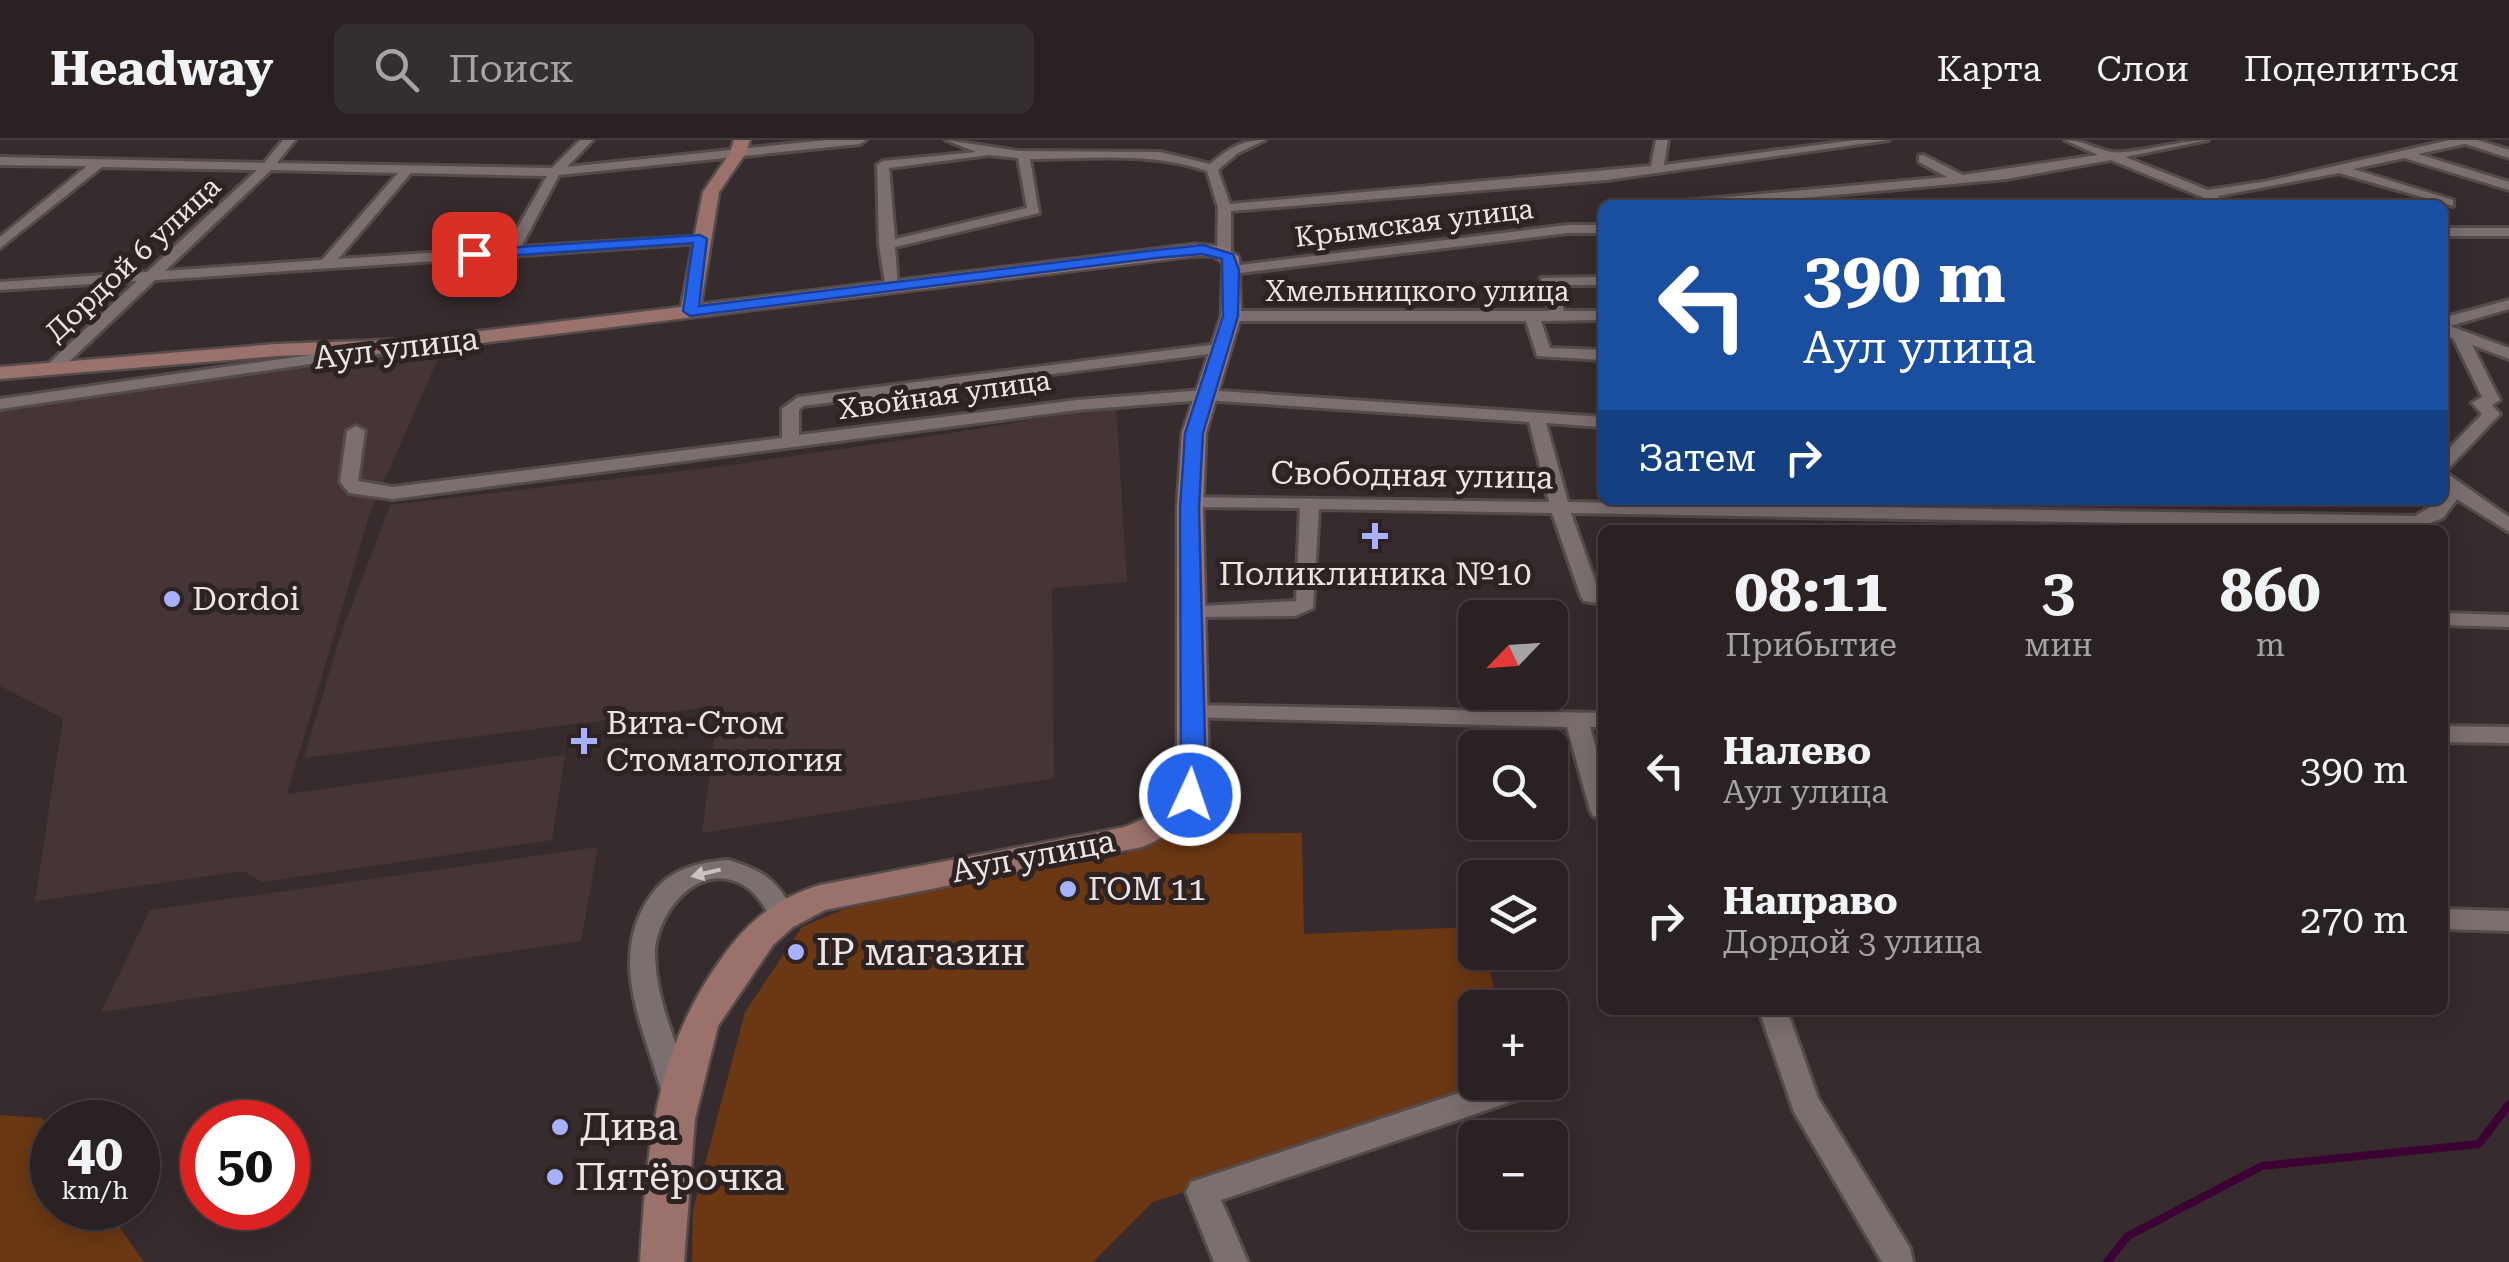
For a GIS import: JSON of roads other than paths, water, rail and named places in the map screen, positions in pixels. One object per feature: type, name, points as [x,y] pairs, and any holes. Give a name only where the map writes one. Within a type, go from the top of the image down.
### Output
[{"type":"main road","points":[[690,311],[711,192],[740,147]]},
{"type":"main road","name":"Аул улица","points":[[415,346],[1195,250],[1228,262],[1231,316],[1194,433],[1190,611],[1194,779],[1190,795],[1163,824],[1130,838],[820,898],[782,914],[746,952],[695,1034],[678,1098],[662,1262]]},
{"type":"main road","points":[[0,373],[276,350],[415,346]]},
{"type":"street","name":"Дордой 6 улица","points":[[52,369],[268,166],[290,140]]},
{"type":"street","points":[[511,252],[555,172],[587,140]]},
{"type":"street","points":[[0,161],[555,172],[740,147],[860,140]]},
{"type":"street","points":[[952,140],[996,154]]},
{"type":"street","points":[[1212,169],[1234,150],[1259,140]]},
{"type":"street","points":[[1656,170],[1662,140]]},
{"type":"street","points":[[1226,208],[1656,170],[1882,140]]},
{"type":"street","points":[[2071,140],[2214,200]]},
{"type":"street","points":[[1736,200],[2006,175],[2202,140]]},
{"type":"street","points":[[2206,194],[2465,140],[2509,154]]},
{"type":"street","points":[[891,287],[883,164],[996,154],[1128,150],[1174,156],[1212,169]]},
{"type":"street","points":[[886,245],[1034,210],[1024,153]]},
{"type":"street","points":[[2404,154],[2509,186]]},
{"type":"street","points":[[1923,159],[1959,178]]},
{"type":"street","points":[[0,244],[100,163]]},
{"type":"street","points":[[2339,168],[2439,200]]},
{"type":"street","points":[[327,264],[408,169]]},
{"type":"street","points":[[1212,169],[1226,208],[1228,262]]},
{"type":"street","points":[[1568,229],[1598,222]]},
{"type":"street","name":"Крымская улица","points":[[1228,262],[1598,229]]},
{"type":"street","points":[[2448,232],[2509,232]]},
{"type":"street","points":[[0,286],[700,239]]},
{"type":"street","points":[[1558,316],[1546,281],[1598,282]]},
{"type":"street","points":[[2448,328],[2509,304]]},
{"type":"street","name":"Хмельницкого улица","points":[[1231,316],[1598,316]]},
{"type":"street","points":[[1532,316],[1543,354],[1598,355]]},
{"type":"street","points":[[2448,328],[2509,354]]},
{"type":"street","points":[[2448,328],[2492,400],[2480,403],[2492,414],[2448,472]]},
{"type":"street","name":"Аул улица","points":[[0,404],[415,346]]},
{"type":"street","points":[[791,443],[790,409],[798,402],[1218,349]]},
{"type":"street","points":[[1067,367],[1078,405]]},
{"type":"street","points":[[946,382],[957,423]]},
{"type":"street","name":"Хвойная улица","points":[[356,431],[348,482],[356,490],[393,492],[1078,405],[1204,394],[1598,422]]},
{"type":"street","points":[[1538,420],[1560,508],[1592,598],[1598,598]]},
{"type":"street","points":[[2448,436],[2472,438]]},
{"type":"street","points":[[2448,478],[2509,526]]},
{"type":"street","name":"Свободная улица","points":[[1191,501],[1560,508],[1996,523],[2416,522],[2436,516],[2448,505]]},
{"type":"street","points":[[1190,611],[1296,610],[1306,604],[1310,503]]},
{"type":"street","points":[[2448,619],[2509,621]]},
{"type":"street","points":[[1192,712],[1598,720]]},
{"type":"street","points":[[1576,719],[1598,796]]},
{"type":"street","points":[[2448,734],[2509,735]]},
{"type":"street","points":[[678,1098],[643,980],[643,936],[652,910],[668,891],[690,876],[731,868],[762,884],[775,897],[782,914]]},
{"type":"street","points":[[2448,919],[2509,921]]},
{"type":"street","points":[[1776,1015],[1805,1102],[1898,1259]]},
{"type":"street","points":[[1232,1262],[1202,1192],[1478,1100]]},
{"type":"waterway","points":[[2107,1262],[2128,1236],[2262,1166],[2479,1144],[2509,1104]]},
{"type":"place","name":"Поликлиника №10","points":[[1375,536]]},
{"type":"place","name":"Dordoi","points":[[172,599]]},
{"type":"place","name":"Вита-Стом Стоматология","points":[[584,741]]},
{"type":"place","name":"ГОМ 11","points":[[1068,889]]},
{"type":"place","name":"IP магазин","points":[[796,952]]},
{"type":"place","name":"Дива","points":[[560,1127]]},
{"type":"place","name":"Пятёрочка","points":[[555,1177]]}]
